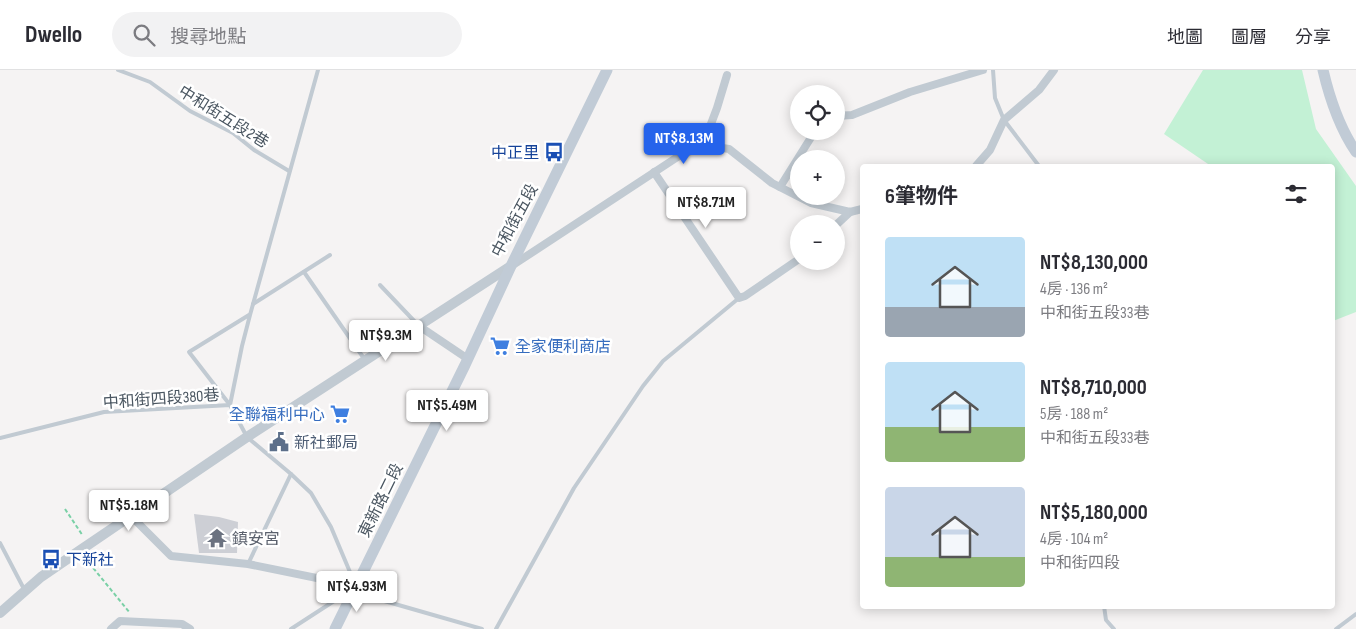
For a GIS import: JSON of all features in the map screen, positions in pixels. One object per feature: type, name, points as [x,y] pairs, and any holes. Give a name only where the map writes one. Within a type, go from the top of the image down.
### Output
[{"type":"main road","name":"中和街五段","points":[[511,266],[607,70]]},
{"type":"main road","points":[[1323,70],[1339,122],[1346,138],[1356,152]]},
{"type":"main road","name":"東新路二段","points":[[335,629],[468,359],[511,266]]},
{"type":"street","points":[[845,115],[852,115],[881,105],[910,92],[983,70]]},
{"type":"street","points":[[978,164],[990,150],[1004,120],[1039,90],[1054,70]]},
{"type":"street","points":[[703,145],[727,75]]},
{"type":"street","points":[[780,187],[809,140]]},
{"type":"street","points":[[511,266],[678,156],[703,145],[729,149],[772,183],[811,203],[850,212],[860,210]]},
{"type":"street","points":[[654,172],[739,298],[746,296],[790,265]]},
{"type":"street","points":[[845,217],[850,212]]},
{"type":"street","name":"中和街五段","points":[[0,613],[88,544],[247,436],[511,266]]},
{"type":"street","points":[[419,326],[468,359]]},
{"type":"street","points":[[131,516],[171,556],[248,564],[356,586]]},
{"type":"street","points":[[112,629],[120,621],[182,624],[190,629]]},
{"type":"lane","name":"中和街五段2巷","points":[[118,70],[150,82],[190,111],[233,134],[254,150],[289,171]]},
{"type":"lane","points":[[230,406],[250,315],[318,70]]},
{"type":"lane","points":[[993,70],[995,98],[1004,120],[1037,164]]},
{"type":"lane","points":[[253,304],[330,255]]},
{"type":"lane","points":[[304,272],[365,360]]},
{"type":"lane","points":[[380,285],[419,326]]},
{"type":"lane","points":[[496,629],[574,488],[643,386],[664,361],[739,298]]},
{"type":"lane","points":[[230,406],[189,352],[250,315]]},
{"type":"lane","name":"中和街四段380巷","points":[[0,438],[104,412],[230,406],[247,436]]},
{"type":"lane","points":[[247,436],[292,474],[311,493],[331,526],[356,586],[381,600],[482,629]]},
{"type":"lane","points":[[248,564],[292,474]]},
{"type":"lane","points":[[0,543],[26,591]]},
{"type":"lane","points":[[291,629],[356,586]]},
{"type":"lane","points":[[1104,609],[1106,620],[1114,629]]},
{"type":"lane","points":[[1336,629],[1356,614]]},
{"type":"path","points":[[65,509],[88,544]]},
{"type":"path","points":[[79,551],[138,622]]},
{"type":"green space","points":[[1203,70],[1302,70],[1316,129],[1356,186],[1356,312],[1335,320],[1335,164],[1208,164],[1164,134]]},
{"type":"building","name":"鎮安宮","points":[[194,514],[219,517],[238,522],[237,553],[199,553]]},
{"type":"place","name":"中正里","points":[[554,152]]},
{"type":"place","name":"全家便利商店","points":[[500,346]]},
{"type":"place","name":"全聯福利中心","points":[[340,414]]},
{"type":"place","name":"新社郵局","points":[[279,442]]},
{"type":"place","name":"鎮安宮","points":[[217,538]]},
{"type":"place","name":"下新社","points":[[51,559]]}]
